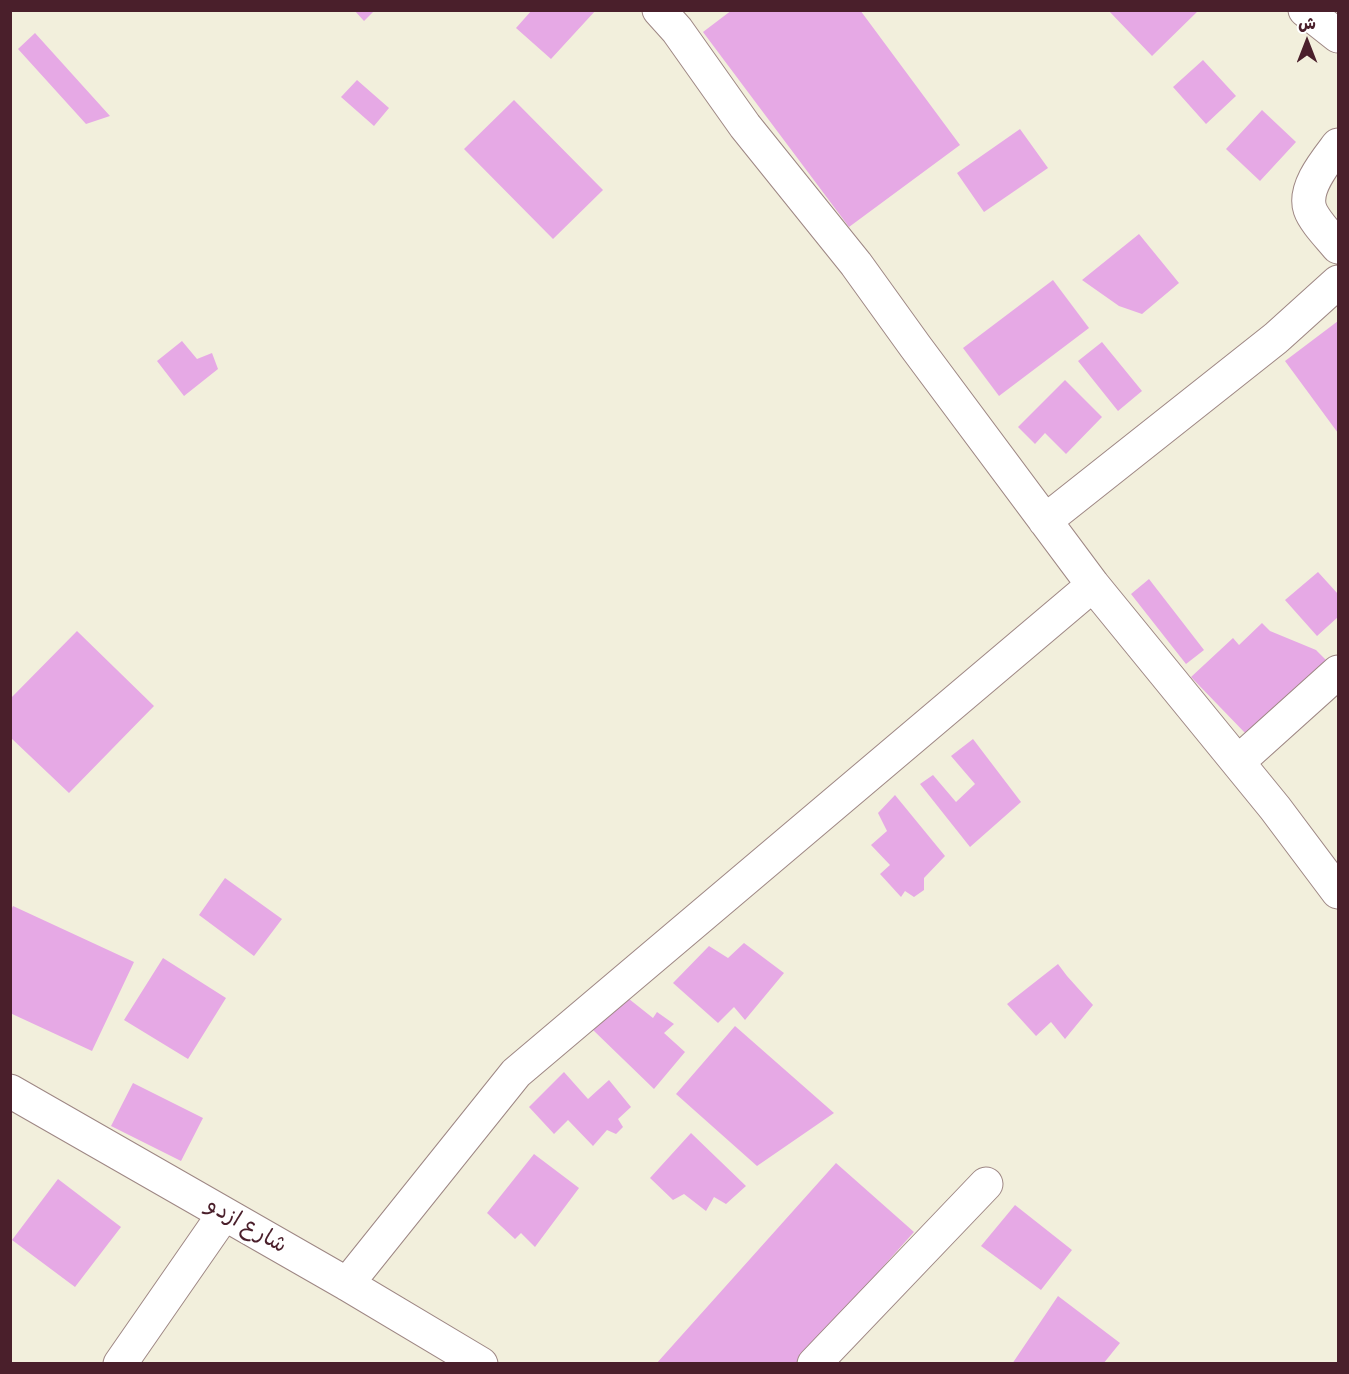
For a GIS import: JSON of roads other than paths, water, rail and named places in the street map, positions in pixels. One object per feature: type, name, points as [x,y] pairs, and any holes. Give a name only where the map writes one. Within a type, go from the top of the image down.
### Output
[{"type":"street","points":[[659,10],[677,30],[746,126],[856,264],[1093,585],[1275,808],[1338,892]]},
{"type":"street","points":[[1305,10],[1338,36]]},
{"type":"street","points":[[1338,145],[1309,189],[1309,208],[1323,230],[1338,247]]},
{"type":"street","points":[[1045,521],[1276,338],[1338,282]]},
{"type":"street","points":[[347,1284],[516,1073],[1093,585]]},
{"type":"street","points":[[1238,762],[1338,672]]},
{"type":"street","name":"شارع ازدو","points":[[10,1091],[347,1284],[481,1364]]},
{"type":"street","points":[[814,1364],[986,1184]]},
{"type":"street","points":[[120,1364],[224,1214]]}]
